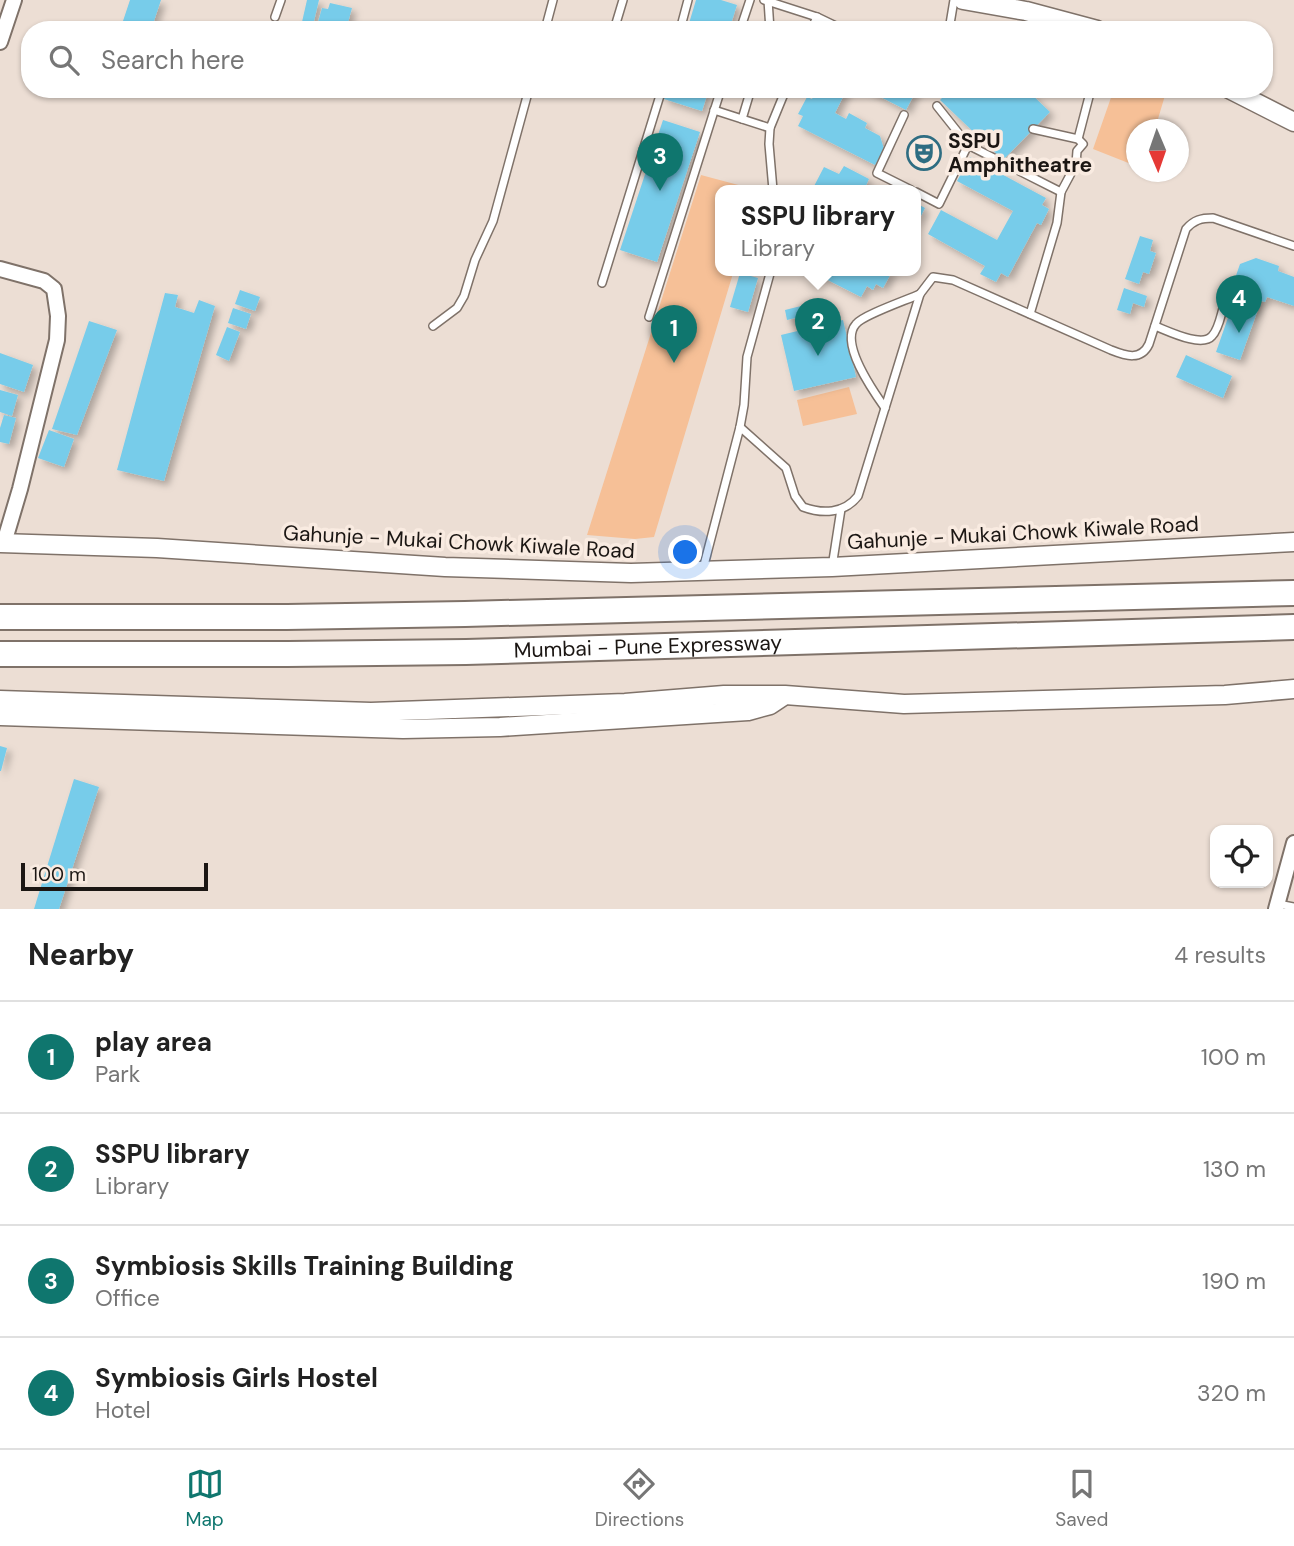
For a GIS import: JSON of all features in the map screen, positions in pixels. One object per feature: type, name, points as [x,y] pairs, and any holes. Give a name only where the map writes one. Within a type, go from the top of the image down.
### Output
[{"type":"highway","name":"Mumbai - Pune Expressway","points":[[0,617],[437,615],[1294,593]]},
{"type":"highway","name":"Mumbai - Pune Expressway","points":[[0,654],[452,652],[1294,627]]},
{"type":"street","points":[[0,42],[14,0]]},
{"type":"street","points":[[963,0],[1026,11],[1063,21]]},
{"type":"street","points":[[1247,98],[1294,122]]},
{"type":"street","points":[[0,270],[44,281],[54,289],[58,316],[57,340],[20,489],[2,543]]},
{"type":"street","name":"Gahunje - Mukai Chowk Kiwale Road","points":[[2,543],[157,548],[490,569],[632,573],[832,566],[1294,542]]},
{"type":"street","points":[[0,700],[371,712],[625,703],[724,695],[785,695],[904,704],[1225,695],[1294,689]]},
{"type":"street","points":[[0,716],[403,729],[499,727],[748,711],[769,705],[785,695]]},
{"type":"street","points":[[1277,907],[1294,843]]},
{"type":"lane","points":[[275,17],[281,0]]},
{"type":"lane","points":[[547,21],[553,0]]},
{"type":"lane","points":[[617,21],[623,0]]},
{"type":"lane","points":[[682,21],[688,0]]},
{"type":"lane","points":[[743,21],[750,0]]},
{"type":"lane","points":[[769,21],[766,0],[825,21]]},
{"type":"lane","points":[[950,21],[954,0]]},
{"type":"lane","points":[[815,21],[817,17]]},
{"type":"lane","points":[[433,326],[457,308],[464,296],[475,260],[493,221],[527,98]]},
{"type":"lane","points":[[602,284],[659,98]]},
{"type":"lane","points":[[649,317],[718,98]]},
{"type":"lane","points":[[742,119],[748,98]]},
{"type":"lane","points":[[773,185],[770,128],[782,98]]},
{"type":"lane","points":[[1078,139],[1089,98]]},
{"type":"lane","points":[[937,106],[968,145],[1061,192]]},
{"type":"lane","points":[[714,110],[770,128]]},
{"type":"lane","points":[[901,185],[877,173],[904,115]]},
{"type":"lane","points":[[1030,314],[1057,223],[1061,192],[1076,164],[1077,151],[1083,144],[1078,139],[1033,130]]},
{"type":"lane","points":[[921,195],[939,204],[968,145]]},
{"type":"lane","points":[[740,427],[786,468],[795,496],[803,507],[826,512],[841,509],[852,504],[858,496],[920,293],[933,277],[953,280],[1128,357],[1146,350],[1186,229],[1191,223],[1205,218],[1213,219],[1294,246]]},
{"type":"lane","points":[[702,572],[740,427],[747,358],[769,276]]},
{"type":"lane","points":[[885,408],[855,355],[851,333],[855,324],[864,318],[920,293]]},
{"type":"lane","points":[[1155,326],[1194,340],[1205,341],[1212,337],[1224,305]]},
{"type":"lane","points":[[832,566],[841,509]]},
{"type":"lane","points":[[1277,907],[1294,907]]},
{"type":"shaded area","points":[[1111,98],[1164,98],[1158,119],[1126,119],[1126,162],[1093,149]]},
{"type":"shaded area","points":[[701,175],[738,185],[715,185],[715,276],[732,276],[654,537],[635,539],[587,535]]},
{"type":"shaded area","points":[[849,387],[857,414],[803,426],[797,400]]},
{"type":"building","points":[[130,0],[161,0],[154,21],[123,21]]},
{"type":"building","points":[[307,0],[319,0],[314,21],[302,21]]},
{"type":"building","points":[[696,0],[721,0],[737,5],[732,21],[690,21]]},
{"type":"building","points":[[330,3],[352,8],[348,21],[318,21],[322,8],[328,9]]},
{"type":"building","points":[[664,98],[706,98],[702,111]]},
{"type":"building","points":[[806,98],[842,98],[835,113],[846,119],[849,113],[867,123],[865,128],[880,136],[884,149],[875,165],[798,126],[803,116],[798,114]]},
{"type":"building","points":[[883,98],[912,98],[906,110]]},
{"type":"building","points":[[1035,98],[1050,112],[1003,160],[940,100]]},
{"type":"building","points":[[663,120],[700,132],[657,262],[620,250]]},
{"type":"building","points":[[970,157],[1046,198],[1042,205],[1049,209],[1041,225],[1037,223],[1008,277],[1001,273],[996,282],[980,274],[985,266],[928,234],[941,210],[997,240],[1013,211],[957,181]]},
{"type":"building","points":[[844,166],[869,179],[866,185],[815,185],[824,167],[839,174]]},
{"type":"building","points":[[1140,236],[1153,240],[1150,251],[1156,253],[1149,274],[1143,272],[1139,284],[1125,279]]},
{"type":"building","points":[[1256,258],[1279,266],[1278,271],[1294,277],[1294,306],[1267,297],[1265,302],[1261,301],[1240,360],[1216,352],[1237,292],[1231,290],[1240,264]]},
{"type":"building","points":[[739,276],[758,278],[748,312],[730,307]]},
{"type":"building","points":[[820,276],[890,276],[883,288],[876,284],[873,290],[867,286],[861,297]]},
{"type":"building","points":[[1124,288],[1147,296],[1144,307],[1133,303],[1130,314],[1117,310]]},
{"type":"building","points":[[240,290],[260,297],[255,311],[235,304]]},
{"type":"building","points":[[165,293],[178,295],[175,307],[194,313],[199,300],[215,306],[164,481],[117,470]]},
{"type":"building","points":[[821,301],[824,311],[787,320],[785,310]]},
{"type":"building","points":[[233,308],[251,314],[246,329],[228,323]]},
{"type":"building","points":[[843,320],[856,377],[794,391],[781,335]]},
{"type":"building","points":[[89,321],[117,330],[77,435],[52,429]]},
{"type":"building","points":[[227,327],[240,332],[229,361],[216,355]]},
{"type":"building","points":[[0,353],[33,365],[24,392],[0,384]]},
{"type":"building","points":[[1186,355],[1232,376],[1223,398],[1176,377]]},
{"type":"building","points":[[0,390],[18,395],[12,416],[0,412]]},
{"type":"building","points":[[4,415],[16,418],[9,444],[0,442]]},
{"type":"building","points":[[49,430],[74,439],[64,467],[38,458]]},
{"type":"building","points":[[0,746],[7,748],[1,771],[0,771]]},
{"type":"building","points":[[74,779],[99,787],[59,909],[34,909]]},
{"type":"place","name":"SSPU Amphitheatre","points":[[924,153]]},
{"type":"place","name":"Symbiosis Skills Training Building","points":[[660,191]]},
{"type":"place","name":"Symbiosis Girls Hostel","points":[[1239,333]]},
{"type":"place","name":"SSPU library","points":[[818,356]]},
{"type":"place","name":"play area","points":[[674,363]]}]
